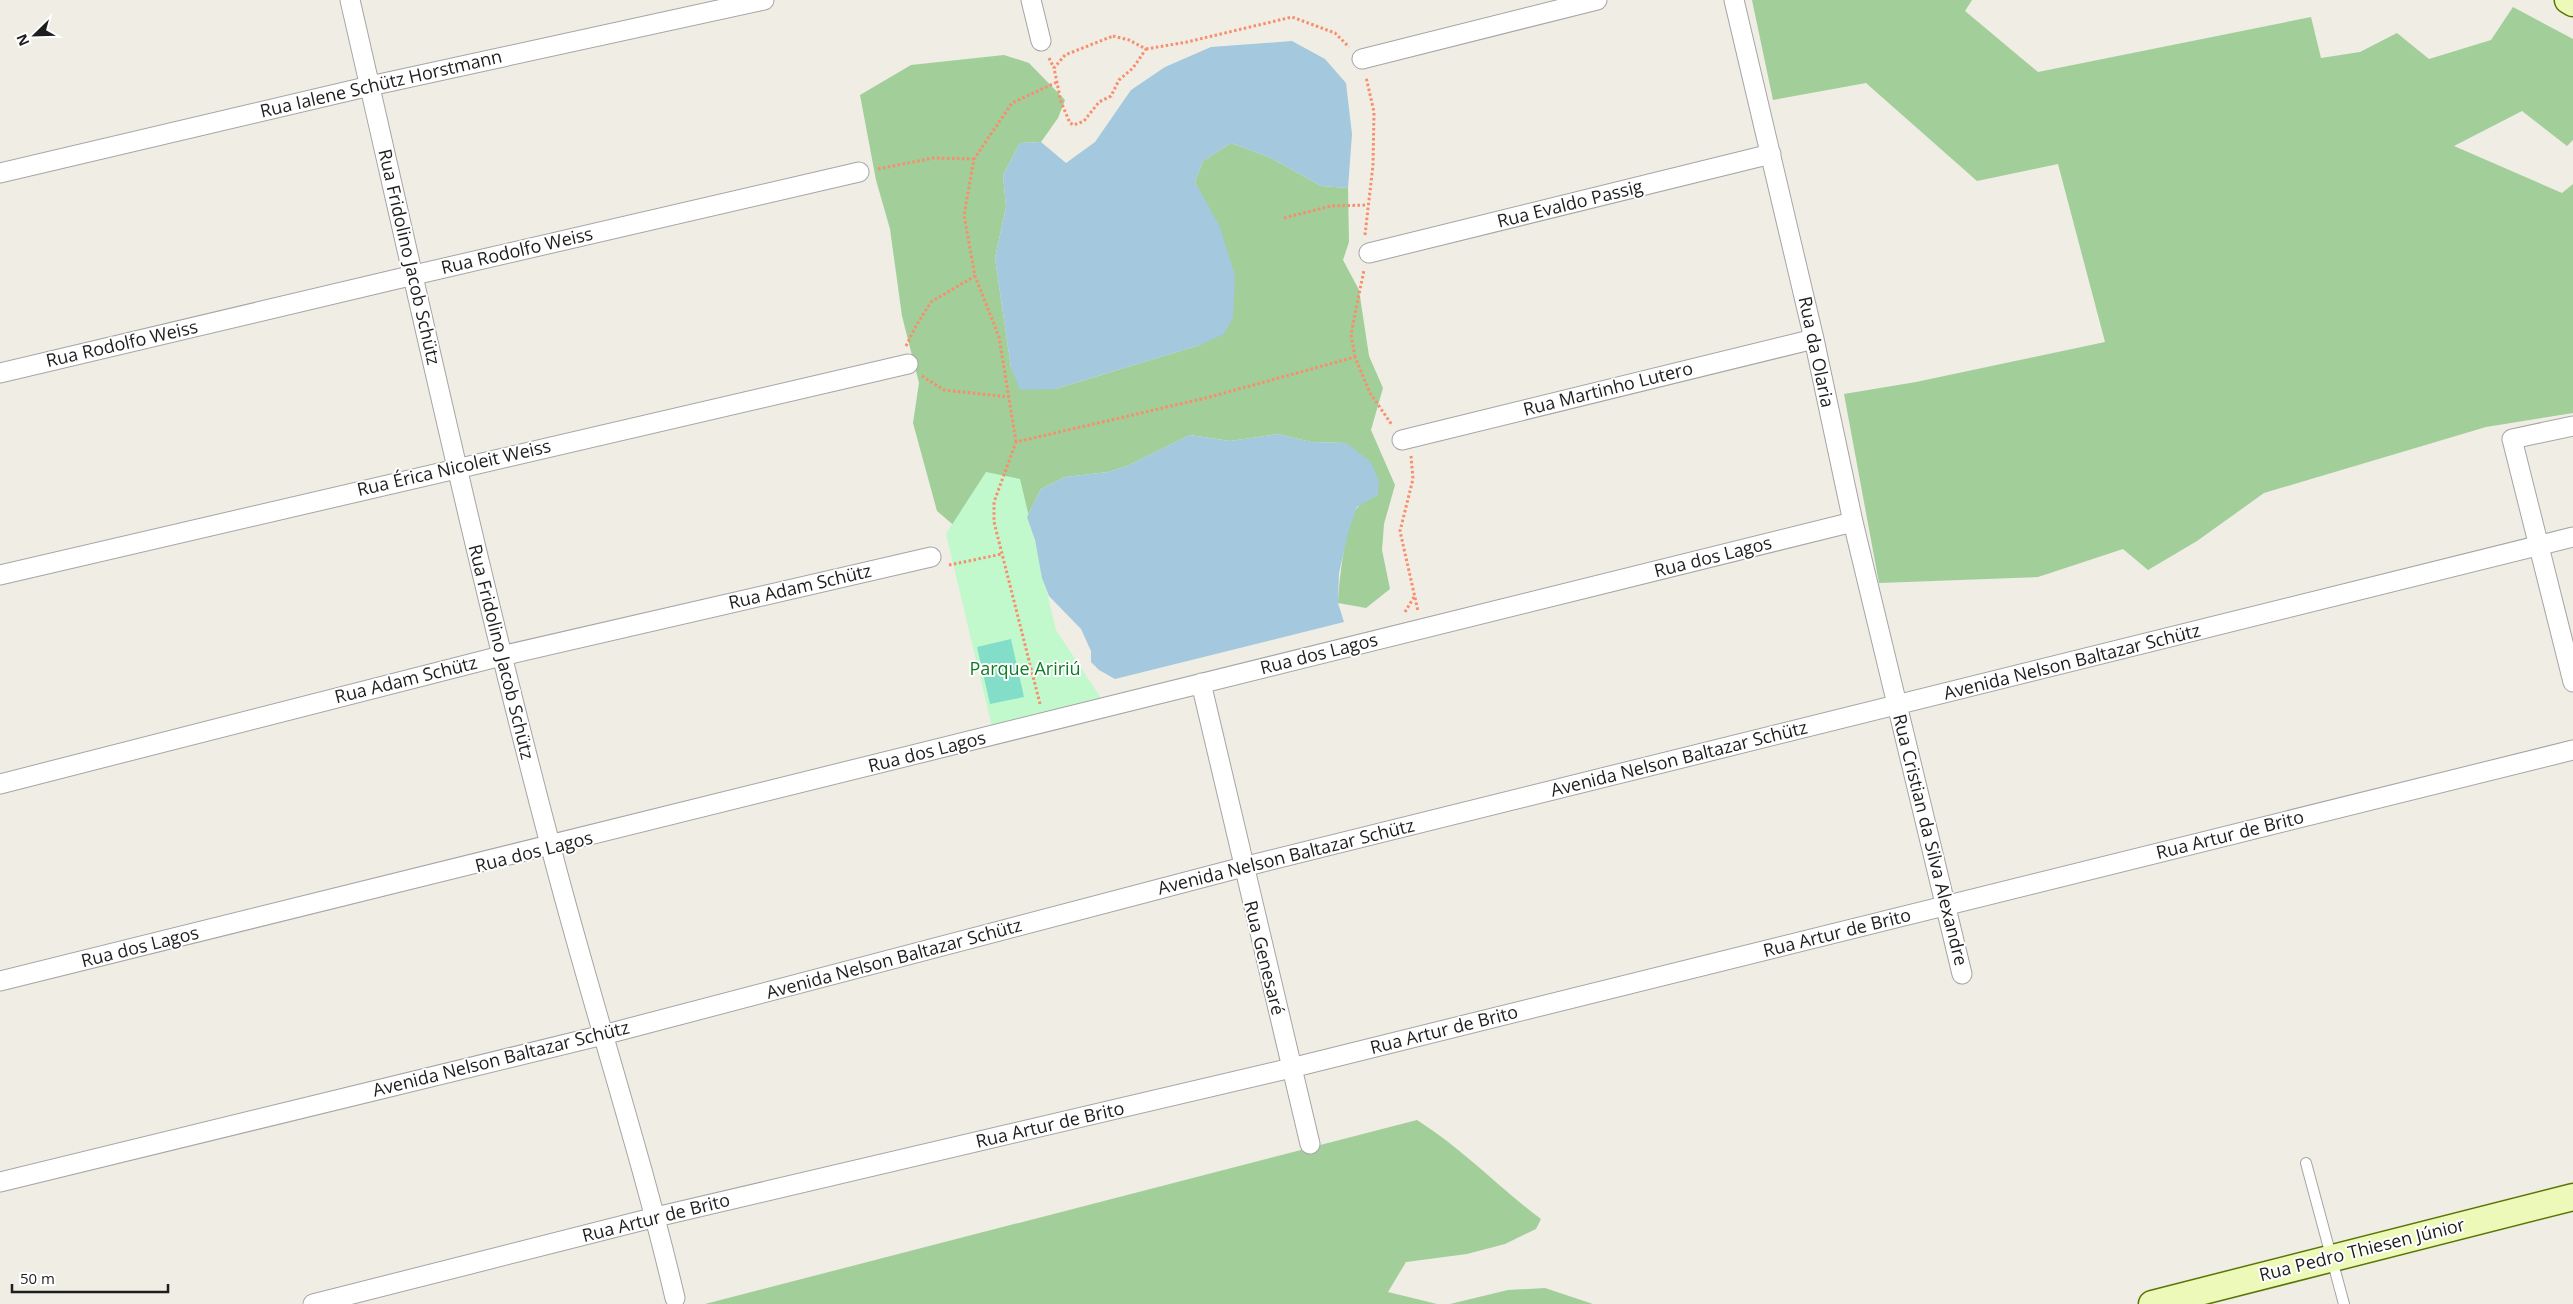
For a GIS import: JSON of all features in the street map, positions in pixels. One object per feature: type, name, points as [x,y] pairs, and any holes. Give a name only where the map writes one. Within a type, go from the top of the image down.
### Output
[{"type":"main road","points":[[2568,0],[2573,3]]},
{"type":"main road","name":"Rua Pedro Thiesen Júnior","points":[[2152,1304],[2573,1197]]},
{"type":"street","name":"Rua Fridolino Jacob Schütz","points":[[350,0],[414,274],[456,468],[501,656],[550,848],[656,1217],[675,1298]]},
{"type":"street","name":"Rua Ialene Schütz Horstmann","points":[[0,174],[370,86],[764,0]]},
{"type":"street","points":[[1031,0],[1041,41]]},
{"type":"street","points":[[1362,59],[1597,0]]},
{"type":"street","name":"Rua da Olaria","points":[[1734,0],[1814,339],[1853,522],[1897,705]]},
{"type":"street","name":"Rua Evaldo Passig","points":[[1369,253],[1771,154]]},
{"type":"street","name":"Rua Rodolfo Weiss","points":[[0,373],[414,274],[859,172]]},
{"type":"street","name":"Rua Martinho Lutero","points":[[1402,440],[1814,339]]},
{"type":"street","name":"Rua Érica Nicoleit Weiss","points":[[0,576],[908,364]]},
{"type":"street","points":[[2573,426],[2512,439],[2573,682]]},
{"type":"street","name":"Rua dos Lagos","points":[[0,981],[550,848],[1853,522]]},
{"type":"street","name":"Avenida Nelson Baltazar Schütz","points":[[0,1182],[603,1035],[1243,867],[2573,538]]},
{"type":"street","name":"Rua Adam Schütz","points":[[0,784],[501,656],[931,557]]},
{"type":"street","name":"Rua Genesaré","points":[[1201,684],[1310,1144]]},
{"type":"street","name":"Rua Cristian da Silva Alexandre","points":[[1897,705],[1962,974]]},
{"type":"street","name":"Rua Artur de Brito","points":[[313,1304],[656,1217],[1291,1068],[2573,750]]},
{"type":"lane","points":[[2306,1163],[2344,1304]]},
{"type":"path","points":[[1146,49],[1133,68],[1119,80],[1111,96],[1099,102],[1090,116],[1079,124],[1070,123],[1060,102],[1058,82],[1054,68],[1065,55],[1098,40],[1113,36],[1129,40],[1146,49],[1187,42],[1292,17],[1335,33],[1362,59],[1374,112],[1372,165],[1364,234],[1369,253],[1355,307],[1351,334],[1355,357],[1370,393],[1410,451],[1413,480],[1400,530],[1414,597]]},
{"type":"path","points":[[1039,702],[994,522],[994,502],[1016,442],[999,337],[975,276],[964,215],[974,159],[1012,103],[1058,82]]},
{"type":"path","points":[[859,172],[933,158],[974,159]]},
{"type":"path","points":[[1284,218],[1331,206],[1366,205]]},
{"type":"path","points":[[975,276],[931,302],[906,343],[908,364],[944,390],[1009,397]]},
{"type":"path","points":[[1016,442],[1206,398],[1282,375],[1355,357]]},
{"type":"path","points":[[931,557],[949,565],[1002,554]]},
{"type":"green space","points":[[1752,0],[1972,0],[1965,11],[2038,72],[2311,17],[2321,58],[2360,52],[2397,33],[2429,59],[2491,40],[2513,7],[2573,39],[2573,140],[2567,146],[2522,111],[2454,146],[2562,193],[2573,184],[2573,413],[2486,427],[2264,493],[2197,541],[2148,570],[2123,549],[2038,577],[1879,583],[1844,394],[1916,382],[2105,342],[2058,164],[1977,181],[1866,83],[1773,100]]},
{"type":"green space","points":[[1004,55],[1029,63],[1065,100],[1058,118],[1041,142],[1020,143],[1003,175],[1006,207],[995,258],[1011,368],[1055,389],[1200,345],[1205,202],[1195,182],[1203,161],[1231,143],[1271,158],[1321,186],[1348,188],[1349,242],[1343,260],[1359,290],[1369,356],[1383,388],[1371,430],[1395,485],[1384,524],[1382,550],[1390,589],[1366,608],[1338,603],[1346,538],[1353,515],[1360,505],[1378,495],[1346,443],[1311,442],[1278,434],[1230,441],[1190,435],[1127,466],[1108,472],[1065,477],[1041,489],[1027,517],[964,534],[937,511],[913,423],[919,383],[902,316],[890,229],[876,180],[860,95],[911,65]]},
{"type":"green space","name":"Parque Aririú","points":[[986,472],[1020,479],[1056,630],[1101,698],[992,727],[946,534]]},
{"type":"green space","points":[[1011,639],[1024,697],[990,704],[977,647]]},
{"type":"green space","points":[[1417,1120],[1450,1143],[1541,1219],[1536,1229],[1505,1244],[1467,1254],[1406,1262],[1388,1292],[1437,1304],[705,1304]]},
{"type":"green space","points":[[1545,1288],[1593,1304],[1450,1304],[1508,1290]]},
{"type":"water","points":[[1292,41],[1325,59],[1346,83],[1352,134],[1348,188],[1321,186],[1271,158],[1231,143],[1203,161],[1195,182],[1220,227],[1235,276],[1233,318],[1224,334],[1200,345],[1055,389],[1020,390],[1011,368],[995,258],[1006,207],[1003,175],[1020,143],[1041,142],[1066,163],[1095,142],[1131,90],[1165,67],[1211,47]]},
{"type":"water","points":[[1278,434],[1311,442],[1346,443],[1371,462],[1379,481],[1378,495],[1357,507],[1348,533],[1339,573],[1338,603],[1344,622],[1115,679],[1099,670],[1091,662],[1091,651],[1081,629],[1049,596],[1042,578],[1035,540],[1027,517],[1041,489],[1065,477],[1108,472],[1127,466],[1190,435],[1230,441]]}]
